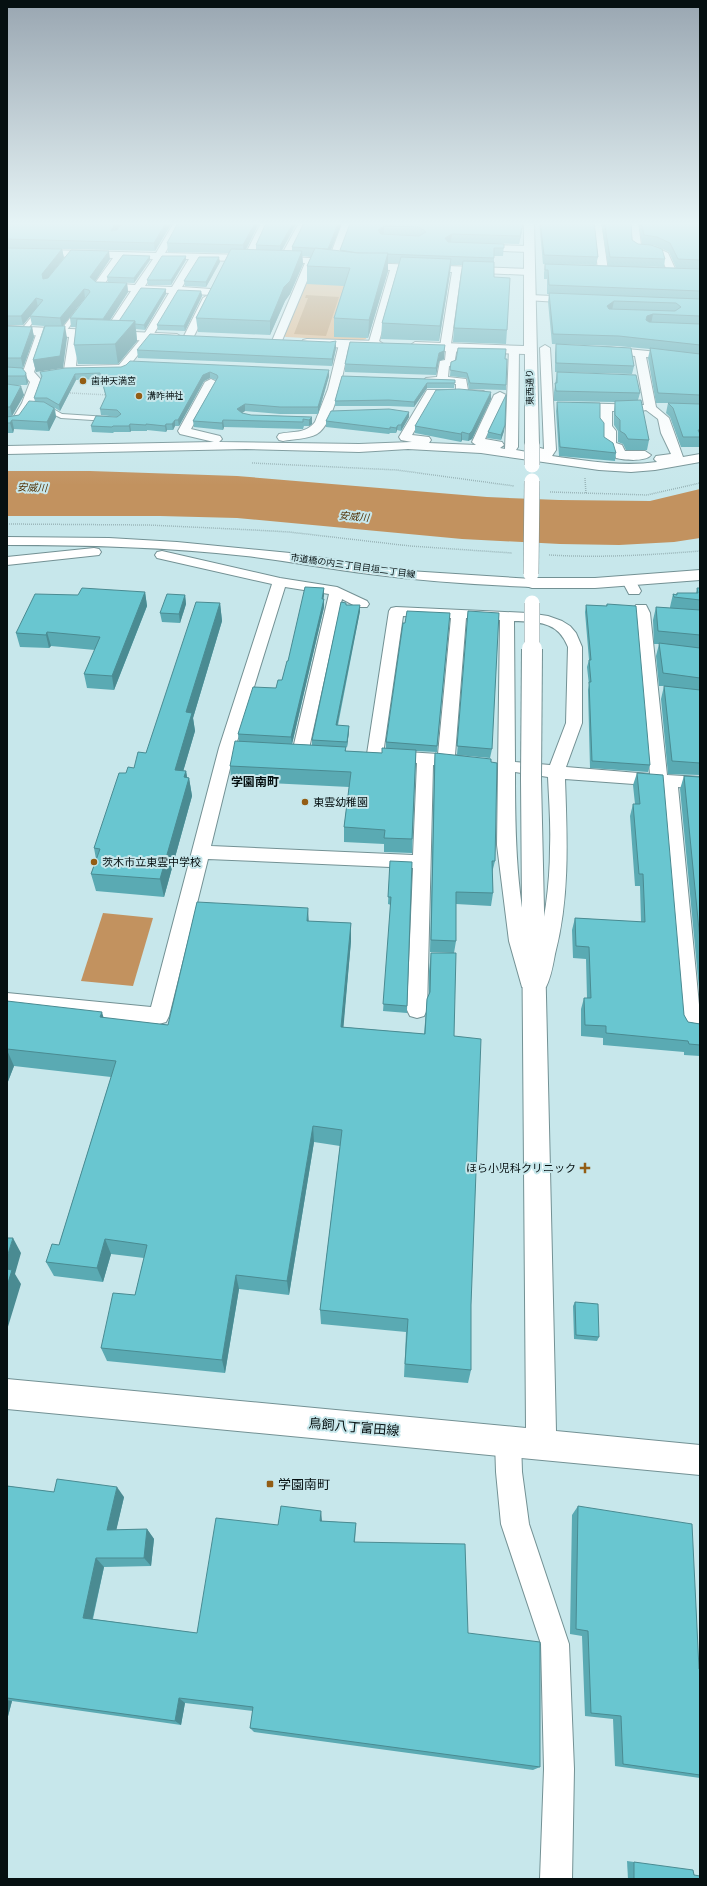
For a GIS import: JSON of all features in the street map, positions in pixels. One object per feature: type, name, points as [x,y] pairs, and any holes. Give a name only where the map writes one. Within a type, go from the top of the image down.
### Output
[{"type":"street","points":[[107,335],[124,309]]},
{"type":"street","points":[[74,333],[66,371],[122,368],[147,337],[164,309]]},
{"type":"street","points":[[188,338],[202,309]]},
{"type":"street","points":[[277,341],[290,309]]},
{"type":"street","points":[[373,345],[383,309]]},
{"type":"street","points":[[442,381],[444,363],[450,363],[448,347],[452,309]]},
{"type":"street","name":"東西通り","points":[[530,309],[532,445],[531,779],[541,1445]]},
{"type":"street","points":[[7,330],[203,339]]},
{"type":"street","points":[[7,422],[17,421],[29,399],[36,381],[32,374],[42,332]]},
{"type":"street","points":[[262,341],[389,345]]},
{"type":"street","points":[[648,341],[645,353],[645,380],[650,408],[663,418],[667,433],[678,456]]},
{"type":"street","points":[[211,382],[184,431],[246,445],[252,442],[308,433],[317,428],[325,415],[334,373],[344,344]]},
{"type":"street","points":[[7,450],[246,445],[359,448],[408,445],[548,453],[550,450],[556,405],[550,376],[549,348],[514,350],[405,346]]},
{"type":"street","points":[[510,450],[514,350]]},
{"type":"street","points":[[593,350],[645,353],[700,359]]},
{"type":"street","points":[[127,362],[142,363]]},
{"type":"street","points":[[7,372],[32,374]]},
{"type":"street","points":[[334,373],[351,377]]},
{"type":"street","points":[[419,380],[462,382],[462,393]]},
{"type":"street","points":[[630,380],[645,380]]},
{"type":"street","points":[[452,448],[449,443],[405,437],[413,412],[431,392],[512,396]]},
{"type":"street","points":[[500,396],[478,442],[510,450],[599,466],[631,468],[655,466],[700,458]]},
{"type":"street","points":[[14,398],[29,399]]},
{"type":"street","points":[[556,405],[606,408],[671,408]]},
{"type":"street","points":[[606,408],[606,426],[610,431],[610,445],[618,448],[620,455],[678,456]]},
{"type":"street","points":[[308,418],[342,412]]},
{"type":"street","points":[[631,468],[633,461],[678,456],[700,451]]},
{"type":"street","name":"市道橋の内三丁目目垣二丁目線","points":[[7,541],[280,556],[399,573],[504,582],[532,578],[632,586],[700,575]]},
{"type":"street","points":[[7,561],[136,548],[280,582],[337,591],[362,604]]},
{"type":"street","points":[[7,1001],[159,1016],[201,852],[235,749],[280,582]]},
{"type":"street","points":[[300,753],[337,591]]},
{"type":"street","points":[[534,999],[549,942],[555,901],[559,848],[556,772],[560,757],[574,723],[575,647],[573,637],[566,628],[544,619],[396,611],[367,754],[425,758],[556,772],[700,783]]},
{"type":"street","points":[[647,612],[654,650],[664,780],[693,970],[691,1026],[700,1027]]},
{"type":"street","points":[[446,760],[459,614]]},
{"type":"street","points":[[507,616],[508,766],[506,845],[518,941],[534,999]]},
{"type":"street","points":[[417,1010],[425,758]]},
{"type":"street","points":[[201,852],[422,862]]},
{"type":"street","points":[[419,961],[439,962]]},
{"type":"street","name":"鳥飼八丁富田線","points":[[7,1394],[700,1460]]},
{"type":"street","points":[[508,1441],[509,1472],[515,1524],[555,1644],[559,1769],[556,1879]]},
{"type":"lane","points":[[62,333],[80,309]]},
{"type":"lane","points":[[23,331],[40,310]]},
{"type":"lane","points":[[40,408],[48,408],[61,416],[118,420]]},
{"type":"path","points":[[70,393],[109,395]]},
{"type":"path","points":[[245,462],[397,470],[516,486]]},
{"type":"path","points":[[585,476],[586,494]]},
{"type":"path","points":[[544,491],[586,494],[647,494],[700,483]]},
{"type":"path","points":[[7,524],[82,523],[214,527],[290,532],[376,543],[469,551],[515,553]]},
{"type":"path","points":[[546,555],[579,557],[640,556],[700,552]]},
{"type":"shaded area","points":[[294,309],[375,309],[366,339],[360,341],[283,336]]},
{"type":"water","points":[[304,309],[335,309],[326,336],[294,334]]},
{"type":"water","name":"安威川","points":[[7,471],[90,471],[237,476],[487,497],[559,500],[650,501],[700,489],[700,538],[674,542],[619,545],[560,544],[462,539],[237,518],[160,516],[7,516]]},
{"type":"water","points":[[103,913],[153,918],[133,986],[81,981]]},
{"type":"building","points":[[7,309],[27,309],[21,316],[7,316]]},
{"type":"building","points":[[36,309],[67,309],[60,318],[30,316]]},
{"type":"building","points":[[77,309],[110,309],[103,319],[70,318]]},
{"type":"building","points":[[127,309],[154,309],[144,325],[135,324],[135,321],[119,321]]},
{"type":"building","points":[[167,309],[192,309],[184,326],[157,325]]},
{"type":"building","points":[[201,309],[275,309],[270,321],[196,318]]},
{"type":"building","points":[[337,309],[372,309],[369,320],[334,318]]},
{"type":"building","points":[[386,309],[443,309],[440,326],[382,323]]},
{"type":"building","points":[[457,309],[508,309],[507,330],[454,328]]},
{"type":"building","points":[[551,309],[675,311],[678,309],[700,309],[700,316],[653,314],[647,316],[646,320],[649,322],[700,324],[700,345],[619,336],[553,334]]},
{"type":"building","points":[[77,319],[135,321],[115,344],[74,345]]},
{"type":"building","points":[[7,326],[32,327],[21,358],[7,358]]},
{"type":"building","points":[[45,326],[65,326],[60,356],[33,360]]},
{"type":"building","points":[[150,334],[330,342],[336,341],[332,359],[137,350]]},
{"type":"building","points":[[350,342],[445,345],[444,351],[439,353],[436,368],[345,364]]},
{"type":"building","points":[[556,344],[631,348],[634,366],[556,363]]},
{"type":"building","points":[[458,348],[506,349],[506,385],[470,383],[467,373],[450,370],[451,362],[456,360]]},
{"type":"building","points":[[650,348],[700,354],[700,395],[658,393]]},
{"type":"building","points":[[130,361],[329,370],[318,407],[280,407],[245,404],[237,409],[242,413],[251,415],[312,417],[309,420],[303,419],[303,422],[223,420],[222,423],[193,421],[218,377],[210,372],[203,375],[178,420],[175,420],[172,424],[166,424],[165,426],[130,424],[129,426],[112,427],[91,426],[96,416],[117,417],[121,414],[117,410],[100,409],[106,396],[100,373],[75,374],[59,405],[47,398],[34,398],[42,376],[40,372],[65,368],[121,367]]},
{"type":"building","points":[[7,367],[22,368],[26,373],[25,376],[7,376]]},
{"type":"building","points":[[557,372],[636,375],[640,393],[556,391],[555,383],[557,383]]},
{"type":"building","points":[[342,376],[455,380],[455,383],[427,383],[414,402],[389,400],[335,401]]},
{"type":"building","points":[[7,384],[21,386],[10,407],[7,407]]},
{"type":"building","points":[[459,389],[491,392],[472,431],[469,434],[415,426],[436,390]]},
{"type":"building","points":[[506,395],[505,425],[501,435],[488,432]]},
{"type":"building","points":[[641,400],[649,440],[628,439],[625,434],[620,431],[620,420],[615,415],[615,401]]},
{"type":"building","points":[[29,401],[44,402],[54,408],[47,422],[12,420],[10,423],[7,423],[7,417],[19,415]]},
{"type":"building","points":[[557,402],[600,403],[600,418],[604,423],[604,437],[613,443],[616,453],[560,447]]},
{"type":"building","points":[[668,403],[700,404],[700,430],[698,430],[700,437],[683,437],[673,408]]},
{"type":"building","points":[[389,409],[409,412],[401,425],[398,425],[396,428],[390,427],[390,429],[326,421],[331,411]]},
{"type":"building","points":[[305,587],[324,588],[322,599],[324,599],[291,737],[238,734],[253,687],[276,688],[278,680],[282,680],[288,661]]},
{"type":"building","points":[[82,588],[145,592],[112,676],[84,674],[100,637],[47,632],[46,635],[16,633],[35,594],[78,595]]},
{"type":"building","points":[[697,588],[700,588],[700,600],[674,597],[673,594],[698,593]]},
{"type":"building","points":[[167,594],[185,595],[179,614],[160,613]]},
{"type":"building","points":[[196,602],[220,603],[186,712],[192,713],[175,770],[186,771],[184,777],[189,778],[160,879],[91,874],[100,849],[94,848],[119,773],[126,773],[128,767],[134,768],[138,752],[146,753]]},
{"type":"building","points":[[341,602],[346,603],[346,605],[360,605],[336,725],[349,726],[347,742],[312,740]]},
{"type":"building","points":[[607,604],[636,606],[650,765],[592,761],[589,682],[591,682],[589,660],[591,660],[586,605],[607,606]]},
{"type":"building","points":[[656,607],[700,610],[700,635],[658,631]]},
{"type":"building","points":[[407,611],[450,613],[437,746],[386,742],[403,623],[405,623]]},
{"type":"building","points":[[468,611],[499,613],[492,749],[457,746]]},
{"type":"building","points":[[659,643],[700,648],[700,678],[663,673]]},
{"type":"building","points":[[664,686],[700,690],[700,763],[672,761]]},
{"type":"building","points":[[235,741],[346,747],[345,751],[382,753],[382,748],[416,750],[412,839],[384,838],[385,830],[344,827],[351,772],[230,766]]},
{"type":"building","points":[[435,753],[491,759],[491,762],[497,763],[495,861],[492,861],[493,893],[456,892],[456,941],[431,940]]},
{"type":"building","points":[[637,773],[663,775],[684,1015],[688,1022],[700,1024],[700,1045],[689,1044],[688,1041],[606,1033],[606,1026],[585,1025],[584,998],[591,998],[589,947],[576,946],[575,918],[645,922],[643,874],[639,874],[633,804],[640,804]]},
{"type":"building","points":[[684,776],[700,777],[700,940]]},
{"type":"building","points":[[390,861],[412,862],[407,1006],[383,1004],[391,897],[388,897]]},
{"type":"building","points":[[197,902],[308,908],[307,921],[351,923],[341,1027],[425,1034],[427,999],[430,992],[431,953],[456,953],[454,1036],[481,1039],[471,1305],[471,1370],[405,1364],[408,1319],[320,1310],[342,1130],[313,1126],[287,1281],[236,1275],[222,1360],[101,1348],[113,1293],[135,1295],[147,1245],[105,1239],[97,1268],[46,1262],[52,1244],[59,1245],[116,1061],[7,1049],[7,1001],[102,1012],[100,1017],[168,1025]]},
{"type":"building","points":[[7,1238],[13,1238],[7,1257]]},
{"type":"building","points":[[7,1269],[12,1270],[7,1286]]},
{"type":"building","points":[[575,1302],[598,1304],[599,1337],[576,1335]]},
{"type":"building","points":[[57,1479],[117,1487],[107,1530],[147,1529],[144,1558],[96,1558],[83,1618],[197,1633],[216,1518],[278,1525],[281,1506],[321,1511],[320,1521],[356,1523],[354,1542],[465,1544],[468,1633],[540,1642],[540,1767],[250,1728],[253,1707],[179,1698],[175,1721],[7,1698],[7,1486],[54,1492]]},
{"type":"building","points":[[578,1506],[692,1524],[700,1669],[700,1775],[623,1764],[621,1716],[591,1713],[588,1631],[576,1629]]},
{"type":"building","points":[[634,1862],[693,1870],[694,1875],[700,1876],[700,1879],[634,1879]]},
{"type":"place","name":"歯神天満宮","points":[[83,381]]},
{"type":"place","name":"溝咋神社","points":[[139,396]]},
{"type":"place","name":"東雲幼稚園","points":[[305,802]]},
{"type":"place","name":"茨木市立東雲中学校","points":[[94,862]]},
{"type":"place","name":"ほら小児科クリニック","points":[[585,1168]]},
{"type":"place","name":"学園南町","points":[[270,1484]]},
{"type":"district","name":"学園南町","points":[[255,782]]}]
